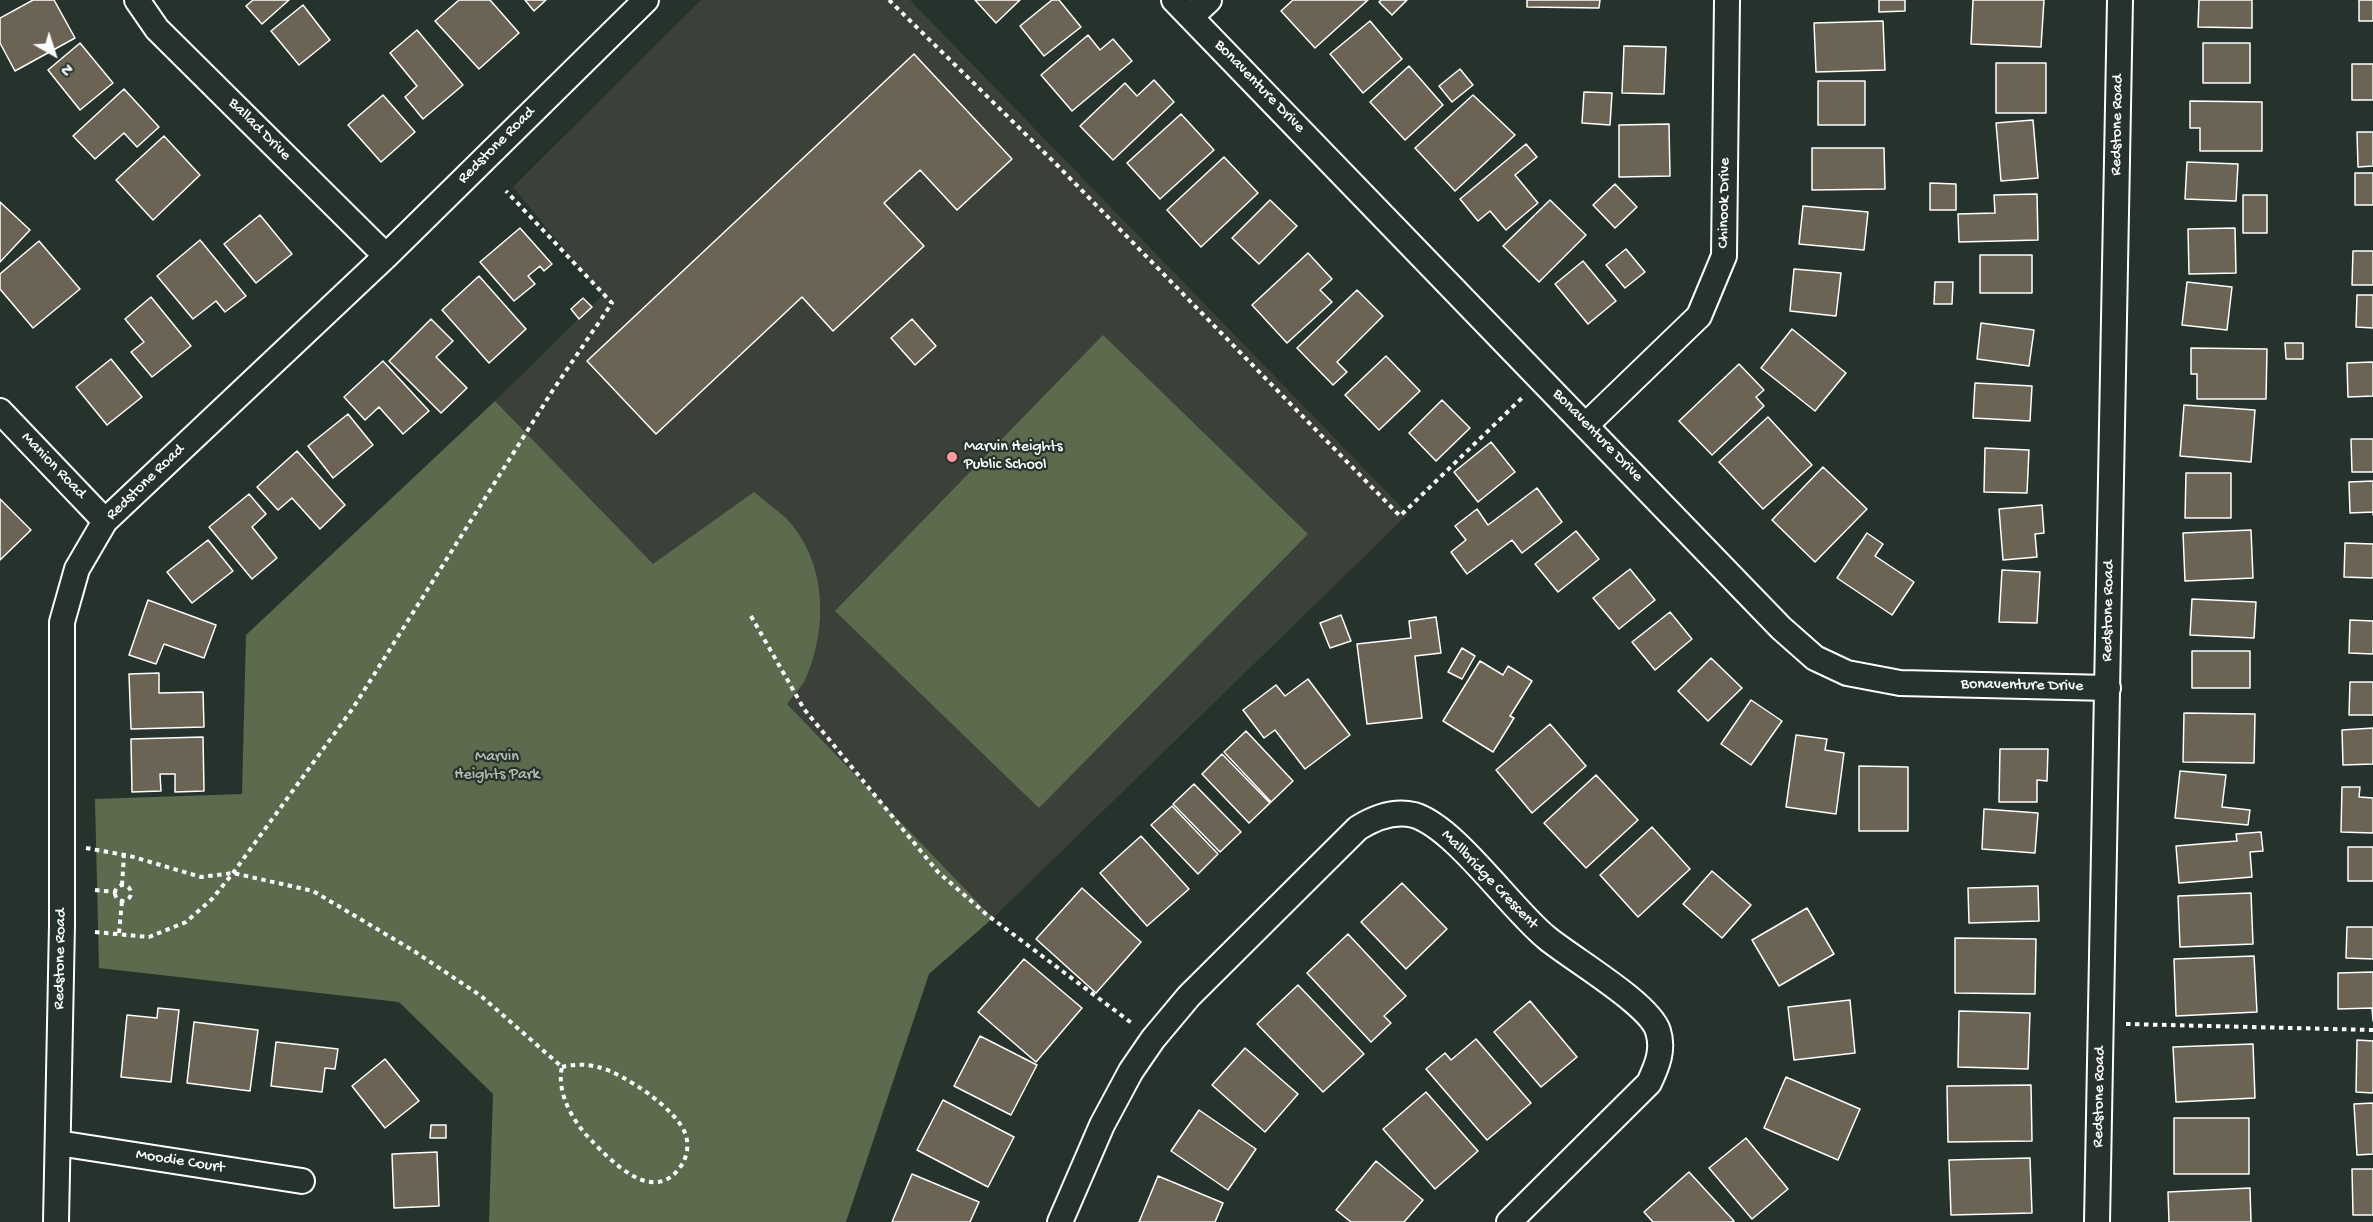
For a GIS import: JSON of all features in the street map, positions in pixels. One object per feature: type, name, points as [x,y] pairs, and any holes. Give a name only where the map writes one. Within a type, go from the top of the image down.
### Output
[{"type":"street","name":"Ballad Drive","points":[[137,0],[157,29],[386,256]]},
{"type":"street","name":"Redstone Road","points":[[56,1222],[62,844],[62,622],[76,569],[105,521],[386,256],[646,0]]},
{"type":"street","name":"Bonaventure Drive","points":[[1174,0],[1781,628],[1815,658],[1847,673],[1900,683],[2108,688]]},
{"type":"street","points":[[1191,17],[1209,0]]},
{"type":"street","name":"Chinook Drive","points":[[1586,425],[1699,316],[1724,256],[1727,0]]},
{"type":"street","name":"Redstone Road","points":[[2097,1222],[2120,0]]},
{"type":"street","name":"Manion Road","points":[[0,411],[105,521]]},
{"type":"street","name":"Mallbridge Crescent","points":[[1060,1222],[1102,1125],[1131,1071],[1153,1039],[1189,996],[1358,828],[1385,815],[1414,815],[1439,828],[1545,938],[1641,1008],[1658,1030],[1660,1059],[1649,1083],[1509,1222]]},
{"type":"street","name":"Moodie Court","points":[[58,1143],[302,1182]]},
{"type":"path","points":[[889,0],[1058,166],[1400,516],[1542,379]]},
{"type":"path","points":[[95,932],[149,937],[186,922],[212,899],[353,708],[553,390],[612,303],[506,191]]},
{"type":"path","points":[[751,616],[804,709],[938,872],[986,914],[1153,1039]]},
{"type":"path","points":[[62,844],[124,855],[201,877],[233,873],[313,891],[414,951],[481,996],[562,1067],[597,1066],[617,1074],[652,1096],[682,1125],[687,1137],[688,1149],[678,1171],[657,1182],[633,1178],[590,1139],[570,1112],[560,1087],[562,1067]]},
{"type":"path","points":[[115,892],[122,885],[124,855]]},
{"type":"path","points":[[122,885],[127,886],[130,892],[127,899],[122,901]]},
{"type":"path","points":[[95,890],[115,892]]},
{"type":"path","points":[[115,892],[117,898],[122,901]]},
{"type":"path","points":[[119,933],[122,901]]},
{"type":"path","points":[[2101,1023],[2373,1030]]},
{"type":"shaded area","name":"Marvin Heights Public School","points":[[701,0],[910,0],[1408,514],[993,918],[495,401],[602,296],[513,187]]},
{"type":"green space","points":[[1103,335],[1308,534],[1039,808],[835,611]]},
{"type":"green space","name":"Marvin Heights Park","points":[[495,401],[653,564],[754,492],[786,518],[800,535],[810,554],[820,595],[818,638],[813,658],[806,678],[787,704],[993,918],[929,974],[846,1222],[489,1222],[493,1094],[399,1002],[99,968],[95,799],[242,794],[246,635]]},
{"type":"building","points":[[33,0],[54,0],[75,38],[15,71],[0,43],[0,18]]},
{"type":"building","points":[[253,0],[289,0],[262,24],[246,6]]},
{"type":"building","points":[[459,0],[490,0],[519,33],[479,69],[435,21]]},
{"type":"building","points":[[525,0],[546,0],[534,11]]},
{"type":"building","points":[[975,0],[1020,0],[996,23]]},
{"type":"building","points":[[1052,0],[1059,0],[1081,27],[1044,56],[1020,26]]},
{"type":"building","points":[[1293,0],[1368,0],[1315,48],[1281,11]]},
{"type":"building","points":[[1381,0],[1407,0],[1392,15],[1379,2]]},
{"type":"building","points":[[1527,0],[1600,0],[1599,8],[1527,7]]},
{"type":"building","points":[[1879,0],[1905,0],[1905,11],[1879,12]]},
{"type":"building","points":[[1973,0],[2044,0],[2041,47],[1971,44]]},
{"type":"building","points":[[2199,0],[2252,0],[2252,28],[2198,27]]},
{"type":"building","points":[[2359,0],[2373,0],[2373,21],[2359,21]]},
{"type":"building","points":[[303,5],[330,40],[299,65],[271,31]]},
{"type":"building","points":[[1370,21],[1402,59],[1363,93],[1330,54]]},
{"type":"building","points":[[1883,21],[1885,70],[1816,72],[1814,23]]},
{"type":"building","points":[[417,30],[463,85],[423,119],[405,97],[417,86],[390,53]]},
{"type":"building","points":[[1088,35],[1100,50],[1113,39],[1132,61],[1072,111],[1041,75]]},
{"type":"building","points":[[80,43],[113,83],[80,110],[48,70]]},
{"type":"building","points":[[2203,43],[2250,43],[2250,83],[2203,83]]},
{"type":"building","points":[[1624,46],[1666,47],[1664,94],[1622,93]]},
{"type":"building","points":[[914,54],[1012,159],[957,210],[920,170],[884,203],[924,246],[833,331],[802,297],[656,434],[587,361]]},
{"type":"building","points":[[1996,63],[2046,63],[2046,113],[1996,113]]},
{"type":"building","points":[[2352,64],[2373,64],[2373,100],[2352,100]]},
{"type":"building","points":[[1409,66],[1443,105],[1405,140],[1370,102]]},
{"type":"building","points":[[1460,69],[1473,85],[1452,102],[1439,86]]},
{"type":"building","points":[[1154,80],[1174,102],[1113,160],[1080,126],[1125,83],[1137,96]]},
{"type":"building","points":[[1818,81],[1865,81],[1865,125],[1818,125]]},
{"type":"building","points":[[124,89],[159,127],[137,147],[124,133],[95,159],[73,136]]},
{"type":"building","points":[[1584,92],[1612,93],[1610,125],[1582,123]]},
{"type":"building","points":[[383,95],[415,132],[381,162],[348,125]]},
{"type":"building","points":[[1473,95],[1515,135],[1455,191],[1415,148]]},
{"type":"building","points":[[2190,101],[2262,102],[2262,151],[2200,151],[2200,128],[2190,128]]},
{"type":"building","points":[[1181,114],[1214,150],[1160,199],[1127,163]]},
{"type":"building","points":[[2033,120],[2038,178],[2001,181],[1996,123]]},
{"type":"building","points":[[1669,124],[1670,176],[1619,177],[1619,125]]},
{"type":"building","points":[[2357,132],[2373,132],[2373,166],[2358,167]]},
{"type":"building","points":[[164,136],[200,175],[153,220],[116,180]]},
{"type":"building","points":[[1526,144],[1537,157],[1515,175],[1538,203],[1506,230],[1490,211],[1478,221],[1460,199]]},
{"type":"building","points":[[1812,148],[1884,148],[1885,189],[1812,190]]},
{"type":"building","points":[[1224,157],[1258,193],[1201,247],[1167,210]]},
{"type":"building","points":[[2187,162],[2238,164],[2236,201],[2185,199]]},
{"type":"building","points":[[2355,173],[2373,173],[2373,205],[2355,205]]},
{"type":"building","points":[[1930,183],[1956,184],[1956,210],[1930,210]]},
{"type":"building","points":[[1615,184],[1637,207],[1615,228],[1593,205]]},
{"type":"building","points":[[2037,194],[2038,240],[1959,242],[1958,214],[1995,213],[1994,195]]},
{"type":"building","points":[[2243,195],[2267,195],[2267,233],[2243,233]]},
{"type":"building","points":[[1270,200],[1297,226],[1259,264],[1232,238]]},
{"type":"building","points":[[1550,200],[1586,235],[1539,282],[1503,246]]},
{"type":"building","points":[[0,202],[30,230],[0,262]]},
{"type":"building","points":[[1803,206],[1868,212],[1864,250],[1799,244]]},
{"type":"building","points":[[260,215],[292,254],[256,283],[224,244]]},
{"type":"building","points":[[520,228],[552,264],[544,271],[540,266],[528,276],[535,284],[514,301],[480,262]]},
{"type":"building","points":[[2235,228],[2236,273],[2189,274],[2188,229]]},
{"type":"building","points":[[200,240],[246,296],[225,312],[216,301],[193,319],[157,276]]},
{"type":"building","points":[[39,241],[80,289],[33,328],[0,289],[0,274]]},
{"type":"building","points":[[1626,249],[1645,272],[1625,288],[1606,265]]},
{"type":"building","points":[[2353,251],[2373,251],[2373,285],[2352,285]]},
{"type":"building","points":[[1308,253],[1332,279],[1320,290],[1332,302],[1287,343],[1252,305]]},
{"type":"building","points":[[1980,255],[2032,255],[2032,293],[1980,293]]},
{"type":"building","points":[[1583,261],[1616,301],[1588,324],[1555,284]]},
{"type":"building","points":[[1794,269],[1841,273],[1836,316],[1790,311]]},
{"type":"building","points":[[479,276],[526,329],[489,363],[442,310]]},
{"type":"building","points":[[1935,282],[1953,282],[1952,304],[1934,304]]},
{"type":"building","points":[[2187,282],[2232,287],[2227,330],[2182,325]]},
{"type":"building","points":[[1357,290],[1383,316],[1337,362],[1347,372],[1333,385],[1297,348]]},
{"type":"building","points":[[2357,295],[2373,295],[2373,328],[2356,327]]},
{"type":"building","points":[[151,297],[191,346],[152,377],[131,352],[144,342],[125,319]]},
{"type":"building","points":[[583,298],[592,307],[579,319],[571,309]]},
{"type":"building","points":[[431,319],[453,341],[436,357],[467,388],[441,413],[389,361]]},
{"type":"building","points":[[912,319],[936,346],[915,365],[891,338]]},
{"type":"building","points":[[1981,323],[2034,330],[2029,366],[1977,359]]},
{"type":"building","points":[[1792,329],[1846,373],[1815,411],[1761,368]]},
{"type":"building","points":[[2285,343],[2303,343],[2303,359],[2286,359]]},
{"type":"building","points":[[2191,348],[2267,349],[2266,399],[2197,399],[2197,374],[2191,374]]},
{"type":"building","points":[[1386,356],[1420,391],[1379,430],[1345,395]]},
{"type":"building","points":[[111,359],[142,397],[107,425],[76,387]]},
{"type":"building","points":[[383,361],[429,411],[403,434],[379,407],[365,420],[344,397]]},
{"type":"building","points":[[2373,362],[2373,396],[2348,397],[2347,363]]},
{"type":"building","points":[[1739,364],[1764,390],[1756,397],[1764,406],[1712,455],[1679,421]]},
{"type":"building","points":[[1975,383],[2032,386],[2030,421],[1973,418]]},
{"type":"building","points":[[1442,400],[1470,428],[1436,461],[1409,433]]},
{"type":"building","points":[[2184,405],[2255,410],[2251,462],[2180,456]]},
{"type":"building","points":[[348,414],[373,445],[333,478],[308,446]]},
{"type":"building","points":[[1768,417],[1812,465],[1763,509],[1719,462]]},
{"type":"building","points":[[2351,439],[2373,439],[2373,472],[2352,472]]},
{"type":"building","points":[[1491,442],[1515,472],[1478,502],[1454,472]]},
{"type":"building","points":[[1985,448],[2029,450],[2027,493],[1984,492]]},
{"type":"building","points":[[297,451],[345,505],[320,529],[292,498],[278,510],[257,487]]},
{"type":"building","points":[[1823,467],[1867,509],[1815,562],[1772,520]]},
{"type":"building","points":[[2186,473],[2231,473],[2231,518],[2185,518]]},
{"type":"building","points":[[2373,481],[2373,512],[2350,513],[2349,482]]},
{"type":"building","points":[[1537,488],[1562,522],[1522,553],[1512,540],[1467,574],[1451,552],[1466,540],[1455,526],[1477,509],[1488,525]]},
{"type":"building","points":[[249,494],[266,514],[252,527],[277,558],[252,579],[209,527]]},
{"type":"building","points":[[0,499],[31,530],[0,560]]},
{"type":"building","points":[[2042,505],[2044,533],[2035,534],[2037,557],[2003,560],[1999,509]]},
{"type":"building","points":[[2251,530],[2253,578],[2185,581],[2183,533]]},
{"type":"building","points":[[1576,531],[1599,559],[1558,592],[1535,564]]},
{"type":"building","points":[[1867,533],[1883,544],[1875,556],[1914,582],[1892,615],[1837,578]]},
{"type":"building","points":[[208,540],[233,571],[192,603],[167,572]]},
{"type":"building","points":[[2345,543],[2373,544],[2373,578],[2344,577]]},
{"type":"building","points":[[1630,569],[1655,600],[1619,629],[1593,598]]},
{"type":"building","points":[[2002,570],[2040,572],[2037,623],[1999,622]]},
{"type":"building","points":[[2192,599],[2256,602],[2254,638],[2190,635]]},
{"type":"building","points":[[148,600],[216,625],[204,658],[164,644],[156,664],[129,655]]},
{"type":"building","points":[[1670,612],[1692,639],[1655,670],[1632,642]]},
{"type":"building","points":[[1341,615],[1351,641],[1330,648],[1320,623]]},
{"type":"building","points":[[1436,617],[1441,653],[1415,656],[1422,718],[1367,724],[1357,644],[1411,638],[1409,621]]},
{"type":"building","points":[[2350,620],[2373,621],[2373,654],[2349,653]]},
{"type":"building","points":[[1462,648],[1475,656],[1462,679],[1448,672]]},
{"type":"building","points":[[2192,651],[2250,651],[2250,688],[2192,688]]},
{"type":"building","points":[[1711,658],[1742,688],[1708,721],[1678,691]]},
{"type":"building","points":[[1480,661],[1503,675],[1508,666],[1532,681],[1510,716],[1514,718],[1493,752],[1443,721]]},
{"type":"building","points":[[159,673],[159,693],[203,692],[204,727],[131,729],[129,674]]},
{"type":"building","points":[[1308,679],[1350,735],[1305,769],[1275,730],[1264,738],[1243,710],[1276,685],[1285,696]]},
{"type":"building","points":[[2350,682],[2373,682],[2373,715],[2349,715]]},
{"type":"building","points":[[1751,700],[1782,721],[1751,765],[1721,744]]},
{"type":"building","points":[[2184,713],[2255,714],[2254,763],[2183,762]]},
{"type":"building","points":[[1550,724],[1586,766],[1532,813],[1496,770]]},
{"type":"building","points":[[2373,728],[2373,764],[2343,765],[2342,730]]},
{"type":"building","points":[[1246,731],[1293,781],[1271,802],[1224,752]]},
{"type":"building","points":[[1796,735],[1827,739],[1825,750],[1844,753],[1836,814],[1786,807]]},
{"type":"building","points":[[203,737],[204,791],[175,792],[175,774],[160,774],[161,791],[132,792],[131,739]]},
{"type":"building","points":[[2000,749],[2048,749],[2047,781],[2037,780],[2037,802],[1999,802]]},
{"type":"building","points":[[1222,754],[1270,803],[1249,823],[1202,774]]},
{"type":"building","points":[[1859,766],[1908,767],[1908,831],[1859,831]]},
{"type":"building","points":[[2180,771],[2226,775],[2222,807],[2250,810],[2248,825],[2175,818]]},
{"type":"building","points":[[1596,775],[1638,820],[1586,868],[1544,823]]},
{"type":"building","points":[[1194,784],[1241,832],[1220,852],[1173,804]]},
{"type":"building","points":[[2342,787],[2360,787],[2359,797],[2373,798],[2373,833],[2341,832]]},
{"type":"building","points":[[1172,806],[1218,854],[1198,874],[1151,825]]},
{"type":"building","points":[[1984,809],[2038,813],[2035,853],[1982,849]]},
{"type":"building","points":[[1652,827],[1690,869],[1638,917],[1600,875]]},
{"type":"building","points":[[2261,832],[2263,851],[2250,852],[2252,877],[2179,883],[2176,846],[2237,841],[2236,834]]},
{"type":"building","points":[[1141,836],[1189,889],[1147,926],[1100,873]]},
{"type":"building","points":[[2348,847],[2373,847],[2373,881],[2348,881]]},
{"type":"building","points":[[1712,871],[1751,905],[1722,938],[1683,904]]},
{"type":"building","points":[[1402,883],[1447,929],[1406,969],[1361,922]]},
{"type":"building","points":[[2038,886],[2039,921],[1969,923],[1968,888]]},
{"type":"building","points":[[1082,888],[1141,942],[1096,993],[1036,939]]},
{"type":"building","points":[[2251,893],[2253,944],[2180,947],[2178,896]]},
{"type":"building","points":[[1807,908],[1834,954],[1779,986],[1752,940]]},
{"type":"building","points":[[2347,927],[2373,927],[2373,959],[2346,958]]},
{"type":"building","points":[[1348,934],[1406,996],[1384,1016],[1391,1023],[1371,1042],[1307,973]]},
{"type":"building","points":[[1955,938],[2036,939],[2035,994],[1955,993]]},
{"type":"building","points":[[2254,956],[2257,1012],[2176,1016],[2174,959]]},
{"type":"building","points":[[1024,959],[1082,1008],[1036,1062],[978,1012]]},
{"type":"building","points":[[2373,972],[2373,1021],[2372,1008],[2338,1009],[2338,973]]},
{"type":"building","points":[[1298,985],[1364,1054],[1323,1092],[1257,1024]]},
{"type":"building","points":[[1850,1000],[1855,1053],[1794,1060],[1788,1007]]},
{"type":"building","points":[[1530,1001],[1577,1057],[1541,1087],[1494,1032]]},
{"type":"building","points":[[158,1008],[179,1010],[171,1082],[121,1077],[127,1015],[157,1018]]},
{"type":"building","points":[[1959,1011],[2030,1013],[2028,1069],[1958,1067]]},
{"type":"building","points":[[194,1022],[258,1030],[250,1091],[187,1083]]},
{"type":"building","points":[[980,1036],[1037,1065],[1011,1115],[954,1086]]},
{"type":"building","points":[[1476,1039],[1531,1103],[1487,1140],[1426,1069],[1445,1053],[1451,1060]]},
{"type":"building","points":[[2357,1040],[2373,1041],[2373,1093],[2356,1092]]},
{"type":"building","points":[[276,1042],[338,1049],[335,1069],[325,1068],[322,1092],[271,1086]]},
{"type":"building","points":[[2253,1044],[2255,1098],[2176,1102],[2173,1047]]},
{"type":"building","points":[[1245,1048],[1298,1094],[1265,1132],[1212,1085]]},
{"type":"building","points":[[385,1059],[419,1101],[385,1128],[352,1086]]},
{"type":"building","points":[[1786,1077],[1860,1109],[1838,1160],[1764,1128]]},
{"type":"building","points":[[2031,1085],[2032,1141],[1948,1142],[1947,1086]]},
{"type":"building","points":[[1426,1092],[1478,1151],[1435,1189],[1383,1129]]},
{"type":"building","points":[[943,1100],[1014,1137],[988,1187],[917,1150]]},
{"type":"building","points":[[2373,1103],[2373,1154],[2357,1155],[2354,1104]]},
{"type":"building","points":[[1199,1110],[1256,1149],[1228,1190],[1171,1151]]},
{"type":"building","points":[[2174,1118],[2249,1118],[2249,1174],[2174,1174]]},
{"type":"building","points":[[431,1125],[446,1125],[446,1138],[430,1138]]},
{"type":"building","points":[[1746,1138],[1788,1189],[1752,1219],[1709,1168]]},
{"type":"building","points":[[437,1152],[439,1206],[394,1208],[392,1154]]},
{"type":"building","points":[[2030,1158],[2032,1213],[1951,1215],[1949,1160]]},
{"type":"building","points":[[1376,1161],[1423,1200],[1404,1222],[1351,1222],[1336,1210]]},
{"type":"building","points":[[2352,1169],[2373,1169],[2373,1215],[2353,1215]]},
{"type":"building","points":[[1689,1172],[1734,1221],[1653,1222],[1644,1212]]},
{"type":"building","points":[[912,1174],[979,1202],[970,1222],[892,1222]]},
{"type":"building","points":[[1158,1176],[1223,1203],[1215,1222],[1139,1222]]},
{"type":"building","points":[[2250,1188],[2251,1222],[2169,1222],[2168,1192]]},
{"type":"place","name":"Marvin Heights Public School","points":[[952,457]]}]
